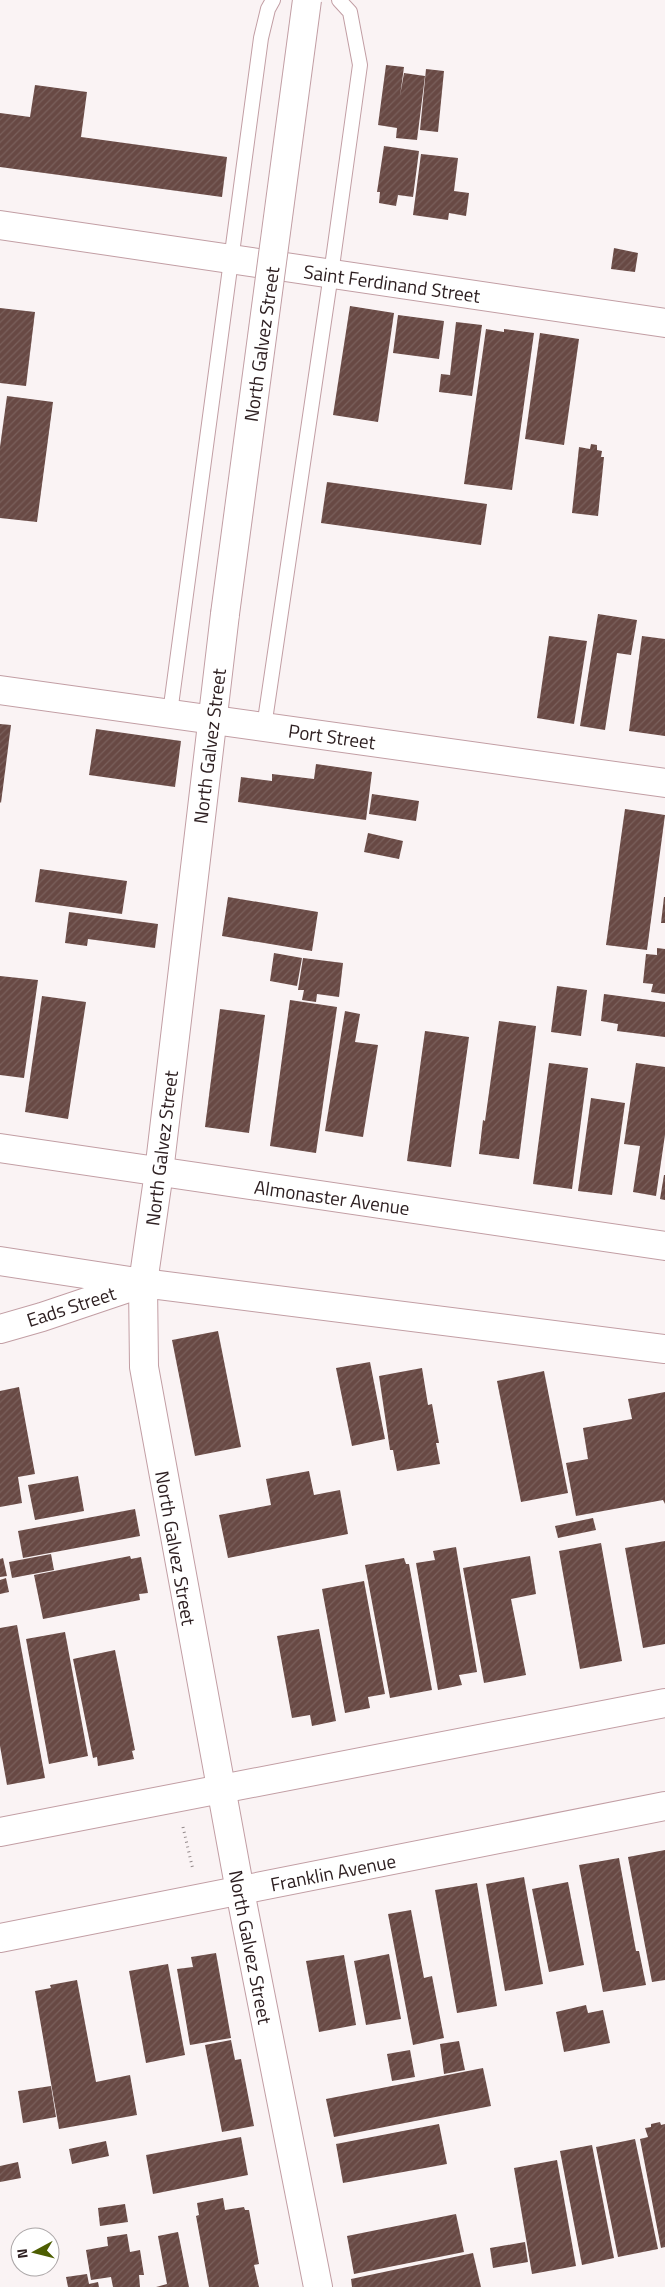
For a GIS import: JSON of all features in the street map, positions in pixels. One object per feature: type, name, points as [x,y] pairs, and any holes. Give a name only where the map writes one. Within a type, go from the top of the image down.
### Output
[{"type":"street","name":"North Galvez Street","points":[[307,0],[225,614],[159,1172],[143,1283],[144,1367],[240,1891],[318,2287]]},
{"type":"street","name":"Saint Ferdinand Street","points":[[0,225],[665,323]]},
{"type":"street","name":"Port Street","points":[[0,690],[665,783]]},
{"type":"street","name":"Almonaster Avenue","points":[[0,1148],[665,1246]]},
{"type":"street","points":[[0,1261],[143,1283],[665,1349]]},
{"type":"street","name":"Eads Street","points":[[0,1329],[143,1283]]},
{"type":"street","points":[[0,1832],[665,1703]]},
{"type":"street","name":"Franklin Avenue","points":[[0,1938],[665,1806]]},
{"type":"lane","points":[[170,713],[261,38],[272,0]]},
{"type":"lane","points":[[264,727],[360,65],[350,12],[339,0]]},
{"type":"path","points":[[183,1826],[195,1879]]},
{"type":"building","points":[[386,65],[404,67],[400,96],[404,73],[425,76],[417,140],[396,138],[397,128],[378,125]]},
{"type":"building","points":[[426,69],[444,71],[438,132],[420,130]]},
{"type":"building","points":[[35,85],[87,92],[81,137],[227,157],[222,197],[0,167],[0,113],[30,117]]},
{"type":"building","points":[[384,146],[419,151],[413,197],[398,195],[396,206],[379,203],[380,192],[377,192]]},
{"type":"building","points":[[421,154],[458,158],[454,191],[469,193],[466,216],[449,213],[448,220],[413,215]]},
{"type":"building","points":[[614,248],[638,253],[635,272],[611,269]]},
{"type":"building","points":[[350,306],[394,313],[378,422],[333,415]]},
{"type":"building","points":[[0,308],[35,312],[26,386],[0,383]]},
{"type":"building","points":[[398,315],[444,321],[439,359],[393,353]]},
{"type":"building","points":[[456,322],[482,325],[472,396],[439,392],[441,374],[450,375]]},
{"type":"building","points":[[486,329],[534,333],[512,490],[464,484]]},
{"type":"building","points":[[540,333],[579,339],[564,445],[525,439]]},
{"type":"building","points":[[7,396],[53,402],[37,522],[0,518],[0,447]]},
{"type":"building","points":[[591,444],[597,445],[597,450],[602,451],[601,457],[604,457],[598,516],[572,513],[579,447],[590,449]]},
{"type":"building","points":[[327,482],[487,504],[481,545],[321,523]]},
{"type":"building","points":[[598,614],[637,620],[631,655],[617,653],[605,730],[580,726]]},
{"type":"building","points":[[549,636],[587,641],[574,724],[537,718]]},
{"type":"building","points":[[642,636],[665,639],[665,736],[629,731]]},
{"type":"building","points":[[0,724],[11,725],[1,803],[0,802]]},
{"type":"building","points":[[96,729],[181,741],[175,787],[89,775]]},
{"type":"building","points":[[316,764],[372,772],[366,820],[238,802],[241,777],[272,781],[272,774],[314,779]]},
{"type":"building","points":[[372,794],[419,801],[416,821],[369,814]]},
{"type":"building","points":[[625,809],[665,815],[647,950],[606,945]]},
{"type":"building","points":[[368,833],[403,841],[399,859],[364,852]]},
{"type":"building","points":[[40,869],[127,881],[122,914],[35,902]]},
{"type":"building","points":[[228,897],[318,912],[312,951],[222,936]]},
{"type":"building","points":[[664,897],[665,923],[661,923]]},
{"type":"building","points":[[69,912],[158,924],[155,948],[88,939],[87,946],[65,943]]},
{"type":"building","points":[[657,948],[665,949],[665,994],[651,992],[653,984],[643,983],[646,954],[657,955]]},
{"type":"building","points":[[274,953],[302,958],[297,986],[270,981]]},
{"type":"building","points":[[303,958],[343,963],[339,997],[317,994],[316,1002],[302,1000],[304,990],[298,990]]},
{"type":"building","points":[[0,976],[38,980],[24,1078],[0,1075]]},
{"type":"building","points":[[557,986],[587,990],[581,1036],[551,1032]]},
{"type":"building","points":[[604,994],[665,1002],[665,1037],[617,1031],[618,1024],[601,1021]]},
{"type":"building","points":[[42,996],[86,1002],[68,1119],[25,1112]]},
{"type":"building","points":[[290,1000],[337,1007],[316,1153],[270,1146]]},
{"type":"building","points":[[220,1009],[265,1015],[249,1133],[205,1127]]},
{"type":"building","points":[[345,1011],[360,1014],[355,1042],[378,1045],[363,1137],[325,1131]]},
{"type":"building","points":[[499,1021],[536,1026],[519,1159],[479,1154]]},
{"type":"building","points":[[425,1031],[469,1037],[451,1167],[407,1161]]},
{"type":"building","points":[[549,1063],[588,1068],[572,1189],[533,1184]]},
{"type":"building","points":[[636,1063],[665,1067],[665,1135],[656,1196],[633,1192],[640,1146],[624,1144]]},
{"type":"building","points":[[591,1098],[625,1103],[612,1195],[578,1191]]},
{"type":"building","points":[[665,1175],[665,1200],[660,1199]]},
{"type":"building","points":[[218,1331],[241,1447],[195,1456],[172,1340]]},
{"type":"building","points":[[370,1362],[385,1439],[352,1446],[336,1368]]},
{"type":"building","points":[[422,1368],[428,1405],[432,1404],[439,1443],[436,1443],[440,1464],[397,1471],[393,1450],[390,1450],[379,1376]]},
{"type":"building","points":[[544,1371],[568,1493],[521,1502],[497,1381]]},
{"type":"building","points":[[19,1387],[35,1474],[18,1477],[22,1503],[0,1507],[0,1391]]},
{"type":"building","points":[[665,1392],[665,1504],[663,1500],[576,1516],[566,1463],[588,1459],[583,1428],[632,1419],[628,1399]]},
{"type":"building","points":[[309,1471],[314,1495],[340,1490],[348,1534],[228,1558],[219,1515],[271,1505],[266,1479]]},
{"type":"building","points":[[78,1476],[84,1511],[35,1520],[28,1485]]},
{"type":"building","points":[[135,1509],[140,1536],[23,1558],[18,1531]]},
{"type":"building","points":[[593,1518],[596,1530],[558,1538],[555,1526]]},
{"type":"building","points":[[665,1541],[665,1644],[643,1648],[625,1548]]},
{"type":"building","points":[[601,1543],[622,1661],[580,1669],[559,1551]]},
{"type":"building","points":[[456,1547],[477,1672],[459,1675],[462,1685],[438,1690],[416,1563],[435,1560],[433,1551]]},
{"type":"building","points":[[51,1554],[54,1570],[12,1578],[9,1562]]},
{"type":"building","points":[[130,1556],[131,1559],[141,1557],[148,1593],[139,1594],[140,1600],[43,1619],[34,1575]]},
{"type":"building","points":[[530,1556],[536,1594],[511,1599],[526,1675],[484,1683],[463,1568]]},
{"type":"building","points":[[3,1558],[7,1576],[0,1577],[0,1559]]},
{"type":"building","points":[[404,1558],[406,1564],[409,1564],[432,1690],[390,1698],[365,1565]]},
{"type":"building","points":[[6,1578],[9,1592],[0,1594],[0,1580]]},
{"type":"building","points":[[364,1581],[385,1694],[368,1697],[370,1708],[345,1713],[322,1589]]},
{"type":"building","points":[[17,1625],[45,1778],[7,1785],[0,1746],[0,1628]]},
{"type":"building","points":[[319,1629],[336,1721],[312,1726],[310,1715],[292,1718],[277,1636]]},
{"type":"building","points":[[65,1632],[88,1756],[49,1764],[26,1639]]},
{"type":"building","points":[[115,1650],[135,1750],[132,1751],[134,1759],[98,1766],[97,1757],[93,1758],[73,1659]]},
{"type":"building","points":[[665,1850],[665,1980],[652,1982],[628,1857]]},
{"type":"building","points":[[619,1858],[636,1951],[639,1951],[646,1985],[603,1992],[579,1865]]},
{"type":"building","points":[[524,1877],[543,1984],[505,1991],[486,1884]]},
{"type":"building","points":[[568,1882],[584,1965],[549,1972],[532,1889]]},
{"type":"building","points":[[477,1883],[497,2006],[457,2013],[435,1890]]},
{"type":"building","points":[[411,1910],[424,1978],[432,1976],[444,2038],[413,2045],[388,1914]]},
{"type":"building","points":[[216,1953],[231,2038],[190,2045],[177,1969],[193,1967],[191,1957]]},
{"type":"building","points":[[389,1954],[401,2019],[366,2025],[354,1961]]},
{"type":"building","points":[[344,1955],[356,2025],[319,2032],[306,1961]]},
{"type":"building","points":[[168,1964],[185,2055],[146,2063],[129,1971]]},
{"type":"building","points":[[77,1980],[96,2082],[130,2075],[137,2115],[59,2129],[35,1991],[51,1988],[50,1985]]},
{"type":"building","points":[[586,2005],[588,2013],[603,2010],[610,2043],[564,2052],[556,2012]]},
{"type":"building","points":[[231,2040],[235,2060],[241,2059],[254,2126],[222,2132],[205,2045]]},
{"type":"building","points":[[459,2041],[465,2070],[444,2074],[440,2044]]},
{"type":"building","points":[[410,2050],[415,2077],[392,2081],[387,2054]]},
{"type":"building","points":[[483,2068],[491,2106],[334,2137],[326,2099]]},
{"type":"building","points":[[51,2086],[56,2117],[23,2123],[18,2091]]},
{"type":"building","points":[[660,2122],[661,2125],[665,2124],[665,2247],[661,2248],[640,2139],[648,2137],[645,2128]]},
{"type":"building","points":[[439,2124],[447,2164],[343,2183],[336,2144]]},
{"type":"building","points":[[241,2137],[248,2175],[153,2194],[146,2155]]},
{"type":"building","points":[[635,2139],[658,2249],[618,2257],[596,2147]]},
{"type":"building","points":[[106,2141],[109,2156],[72,2164],[69,2149]]},
{"type":"building","points":[[592,2145],[614,2258],[582,2265],[560,2151]]},
{"type":"building","points":[[557,2160],[576,2266],[532,2274],[514,2168]]},
{"type":"building","points":[[18,2162],[21,2178],[0,2182],[0,2166]]},
{"type":"building","points":[[223,2198],[225,2210],[244,2207],[245,2210],[249,2210],[259,2264],[254,2265],[259,2287],[209,2287],[196,2216],[199,2215],[197,2203]]},
{"type":"building","points":[[125,2204],[128,2222],[100,2226],[98,2208]]},
{"type":"building","points":[[456,2214],[464,2252],[354,2274],[347,2236]]},
{"type":"building","points":[[178,2232],[189,2287],[156,2287],[167,2284],[158,2236]]},
{"type":"building","points":[[127,2234],[130,2252],[140,2250],[144,2275],[139,2275],[140,2287],[113,2287],[111,2277],[91,2280],[86,2250],[108,2246],[107,2237]]},
{"type":"building","points":[[525,2242],[528,2262],[493,2268],[490,2248]]},
{"type":"building","points":[[473,2253],[481,2287],[352,2287],[351,2279]]},
{"type":"building","points":[[87,2274],[89,2284],[98,2282],[99,2287],[68,2287],[66,2277]]}]
